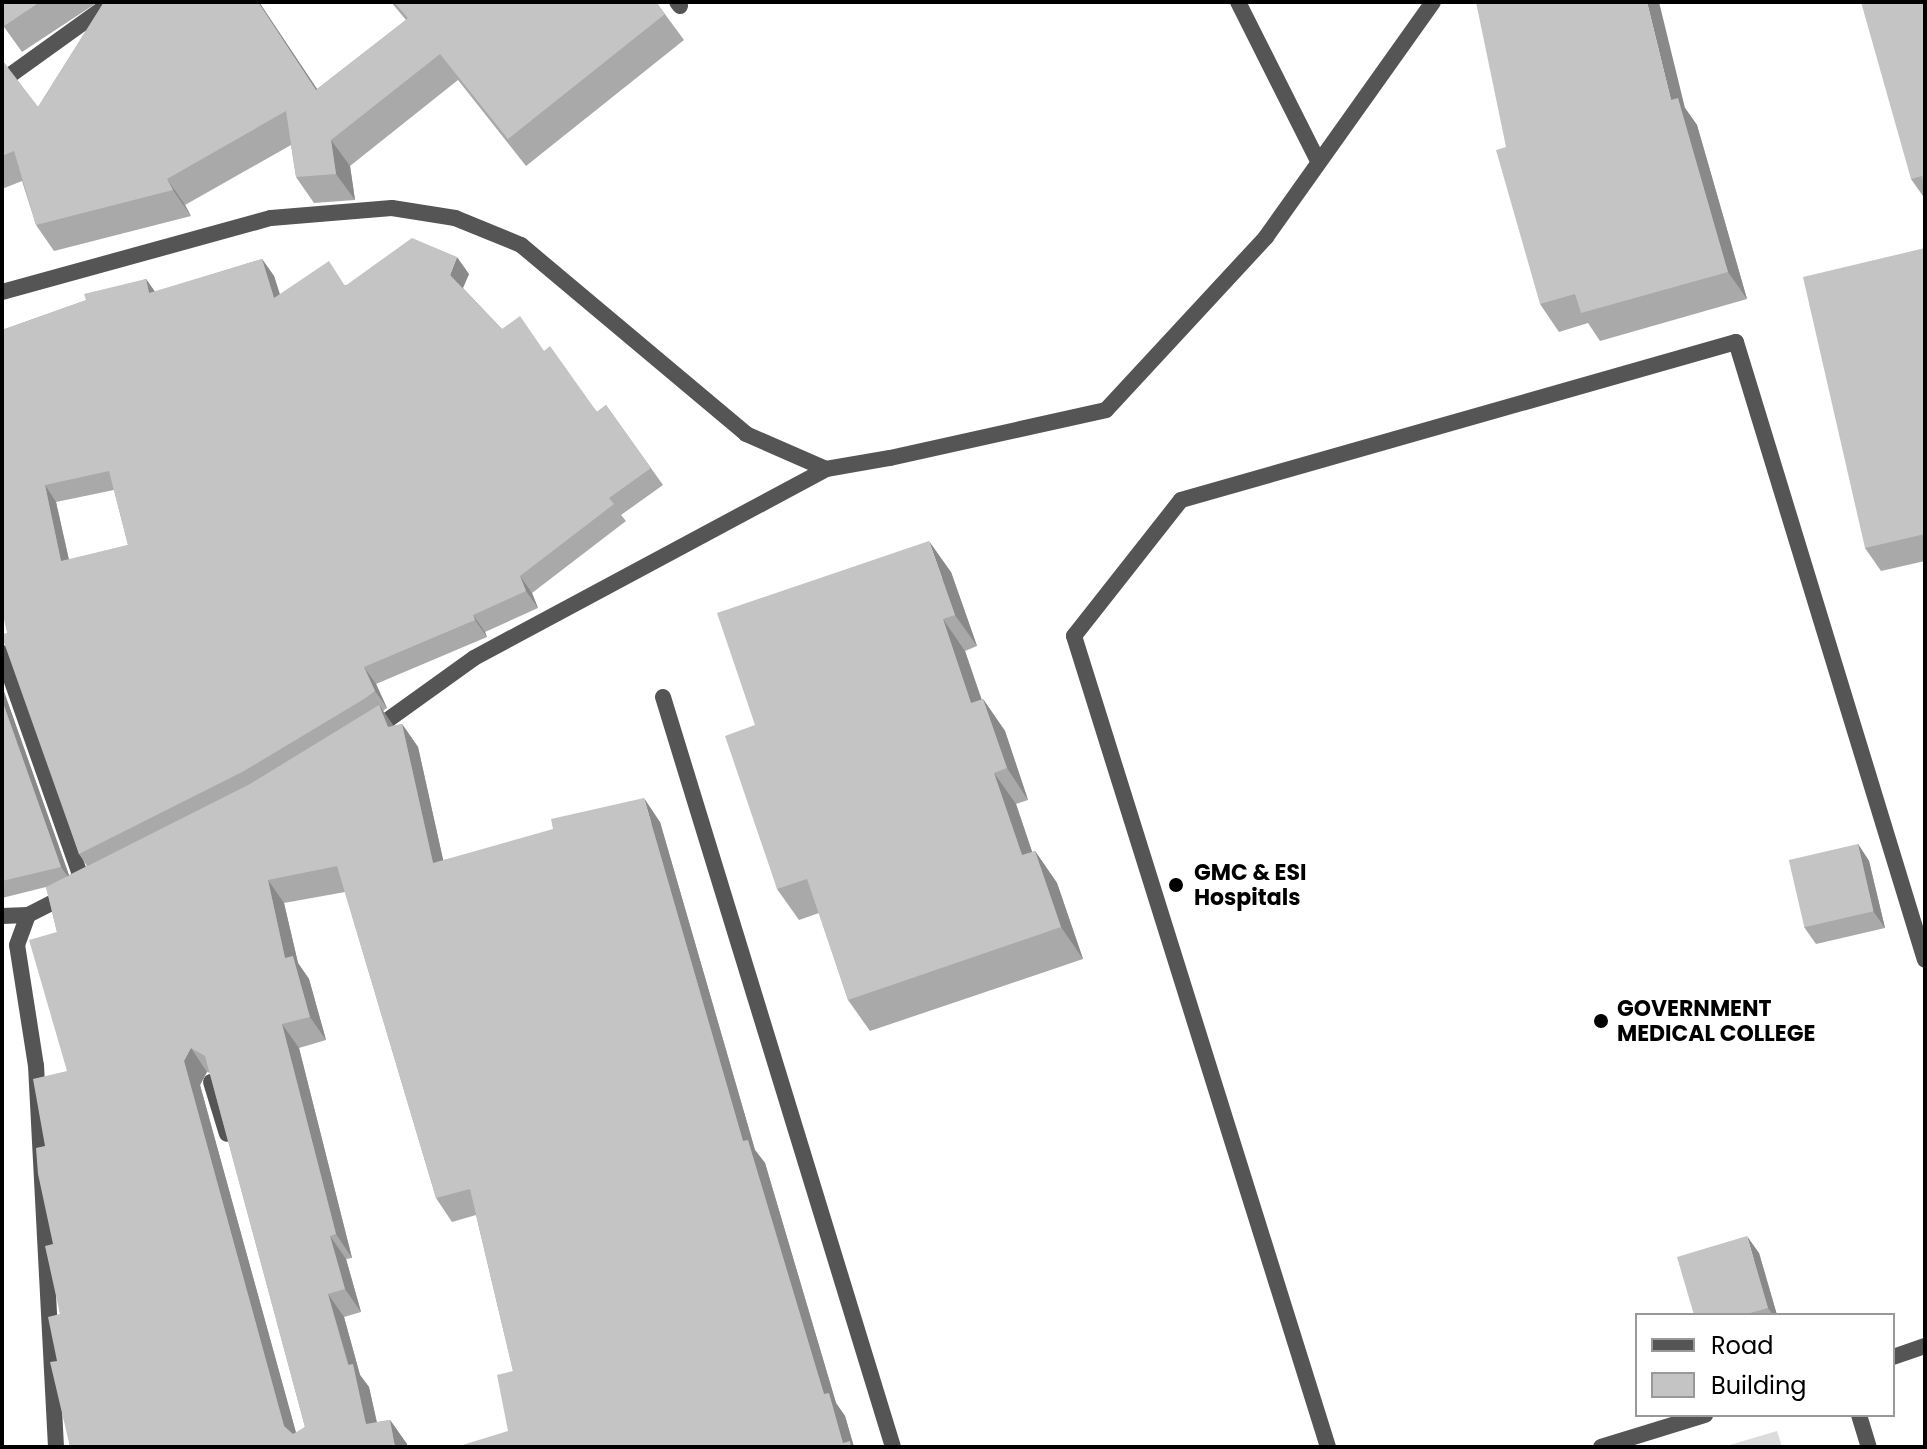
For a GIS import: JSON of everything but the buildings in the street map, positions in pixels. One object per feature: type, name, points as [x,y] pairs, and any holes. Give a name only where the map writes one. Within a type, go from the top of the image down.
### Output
[{"type":"street","points":[[2,81],[112,2]]},
{"type":"street","points":[[1238,2],[1318,161]]},
{"type":"street","points":[[355,742],[474,658],[826,469],[1106,410],[1266,237],[1433,2]]},
{"type":"street","points":[[2,292],[271,218],[392,208],[455,218],[521,245],[746,434],[826,469]]},
{"type":"street","points":[[1328,1447],[1074,636],[1181,500],[1736,342],[1925,960]]},
{"type":"street","points":[[2,653],[90,883],[28,915],[2,916]]},
{"type":"street","points":[[663,697],[893,1447]]},
{"type":"street","points":[[28,915],[17,945],[36,1066],[56,1447]]},
{"type":"street","points":[[211,1082],[233,1154]]},
{"type":"street","points":[[1895,1356],[1925,1346]]},
{"type":"street","points":[[1601,1447],[1698,1417]]},
{"type":"street","points":[[1860,1417],[1869,1447]]},
{"type":"shaded area","points":[[1777,1431],[1782,1447],[1723,1447]]},
{"type":"place","name":"GMC & ESI Hospitals","points":[[1176,885]]},
{"type":"place","name":"GOVERNMENT MEDICAL COLLEGE","points":[[1601,1021]]}]
